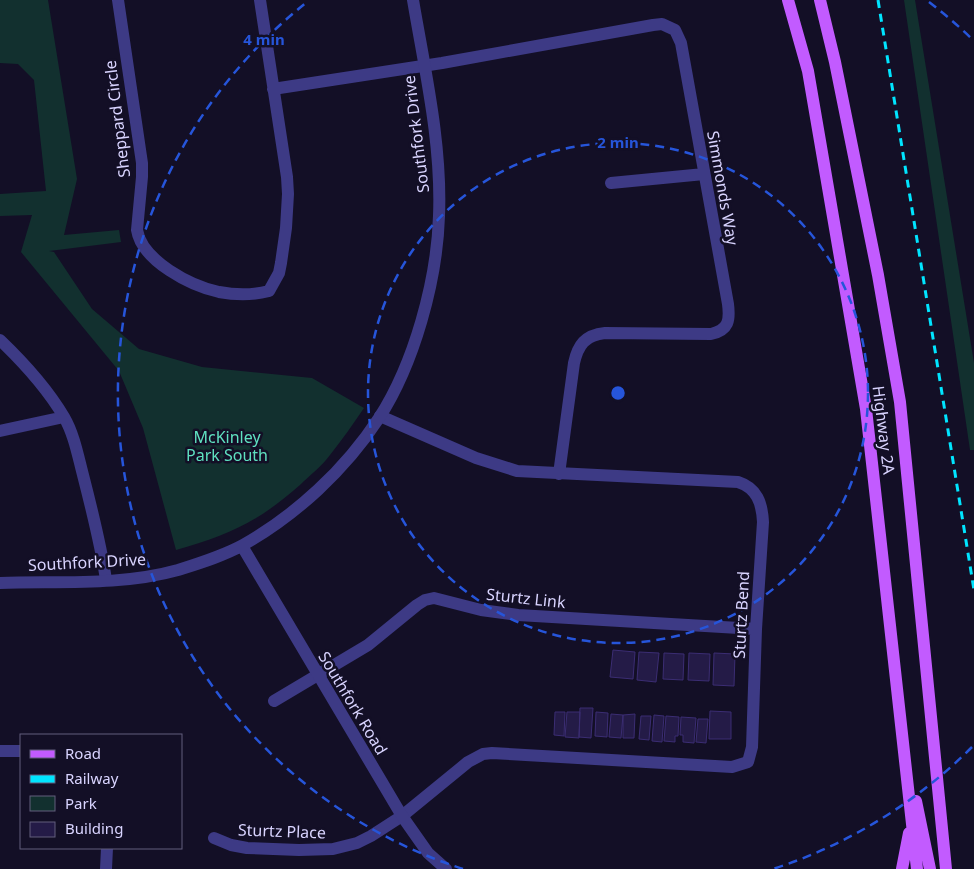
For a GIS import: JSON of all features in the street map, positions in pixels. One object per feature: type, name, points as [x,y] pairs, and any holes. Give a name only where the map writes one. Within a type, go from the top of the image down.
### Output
[{"type":"main road","name":"Highway 2A","points":[[788,0],[808,71],[866,409],[917,869]]},
{"type":"main road","name":"Highway 2A","points":[[820,0],[836,62],[878,275],[900,402],[946,869]]},
{"type":"main road","points":[[904,748],[930,869]]},
{"type":"main road","points":[[941,817],[954,869]]},
{"type":"main road","points":[[902,869],[912,821]]},
{"type":"street","name":"Sheppard Circle","points":[[118,0],[141,155],[142,177],[137,221],[138,238],[151,256],[164,266],[200,286],[219,292],[235,294],[269,291],[279,273],[286,228],[288,194],[260,0]]},
{"type":"street","name":"Southfork Drive","points":[[0,583],[146,577],[177,570],[218,556],[242,546],[269,529],[299,506],[323,485],[360,445],[390,398],[418,332],[426,305],[437,247],[439,216],[438,163],[413,0]]},
{"type":"street","name":"Simmonds Way","points":[[424,65],[662,24],[675,30],[681,43],[728,304],[728,322],[719,332],[711,334],[604,333],[589,336],[583,341],[574,362],[560,474]]},
{"type":"street","points":[[274,89],[424,65]]},
{"type":"street","points":[[611,184],[704,174]]},
{"type":"street","points":[[0,340],[35,377],[64,417],[75,443],[87,489],[106,580]]},
{"type":"street","name":"Sturtz Bend","points":[[380,416],[491,464],[517,471],[738,482],[748,485],[755,492],[763,510],[752,747],[748,762],[732,768],[483,754],[468,762],[402,816]]},
{"type":"street","points":[[0,432],[64,417]]},
{"type":"street","name":"Southfork Road","points":[[242,546],[402,816],[428,853],[446,869]]},
{"type":"street","name":"Sturtz Link","points":[[274,701],[368,645],[417,605],[425,600],[434,598],[481,610],[518,615],[756,629]]},
{"type":"street","points":[[0,751],[20,750]]},
{"type":"street","name":"Sturtz Place","points":[[214,838],[231,845],[247,848],[317,851],[364,840],[402,816]]},
{"type":"street","points":[[106,869],[107,849]]},
{"type":"green space","name":"McKinley Park South","points":[[0,0],[48,0],[77,179],[64,235],[119,230],[121,242],[49,251],[54,252],[92,309],[139,349],[202,367],[312,378],[364,408],[320,467],[270,509],[227,533],[176,550],[143,428],[119,371],[21,252],[32,215],[0,216],[0,194],[46,191],[34,80],[18,64],[0,63]]},
{"type":"green space","points":[[904,0],[915,0],[974,363],[974,450],[970,450]]},
{"type":"building","points":[[613,650],[635,652],[633,679],[610,677]]},
{"type":"building","points":[[639,652],[659,653],[656,682],[637,680]]},
{"type":"building","points":[[664,653],[684,654],[683,680],[663,679]]},
{"type":"building","points":[[689,653],[710,654],[709,681],[688,680]]},
{"type":"building","points":[[714,653],[735,654],[734,686],[713,685]]},
{"type":"building","points":[[580,708],[593,708],[591,738],[579,737]]},
{"type":"building","points":[[710,711],[731,712],[731,739],[709,739]]},
{"type":"building","points":[[555,712],[565,712],[564,736],[554,735]]},
{"type":"building","points":[[567,712],[580,712],[579,738],[565,737]]},
{"type":"building","points":[[596,712],[608,713],[607,737],[595,736]]},
{"type":"building","points":[[611,714],[623,715],[621,738],[609,737]]},
{"type":"building","points":[[635,714],[634,738],[623,738],[623,715]]},
{"type":"building","points":[[654,715],[664,716],[662,742],[652,741]]},
{"type":"building","points":[[641,716],[651,716],[649,740],[639,739]]},
{"type":"building","points":[[666,716],[679,717],[678,736],[675,736],[675,742],[664,741]]},
{"type":"building","points":[[681,717],[696,718],[694,743],[683,742],[683,735],[680,735]]},
{"type":"building","points":[[698,719],[708,719],[706,743],[696,742]]},
{"type":"railway","points":[[878,0],[974,590]]}]
